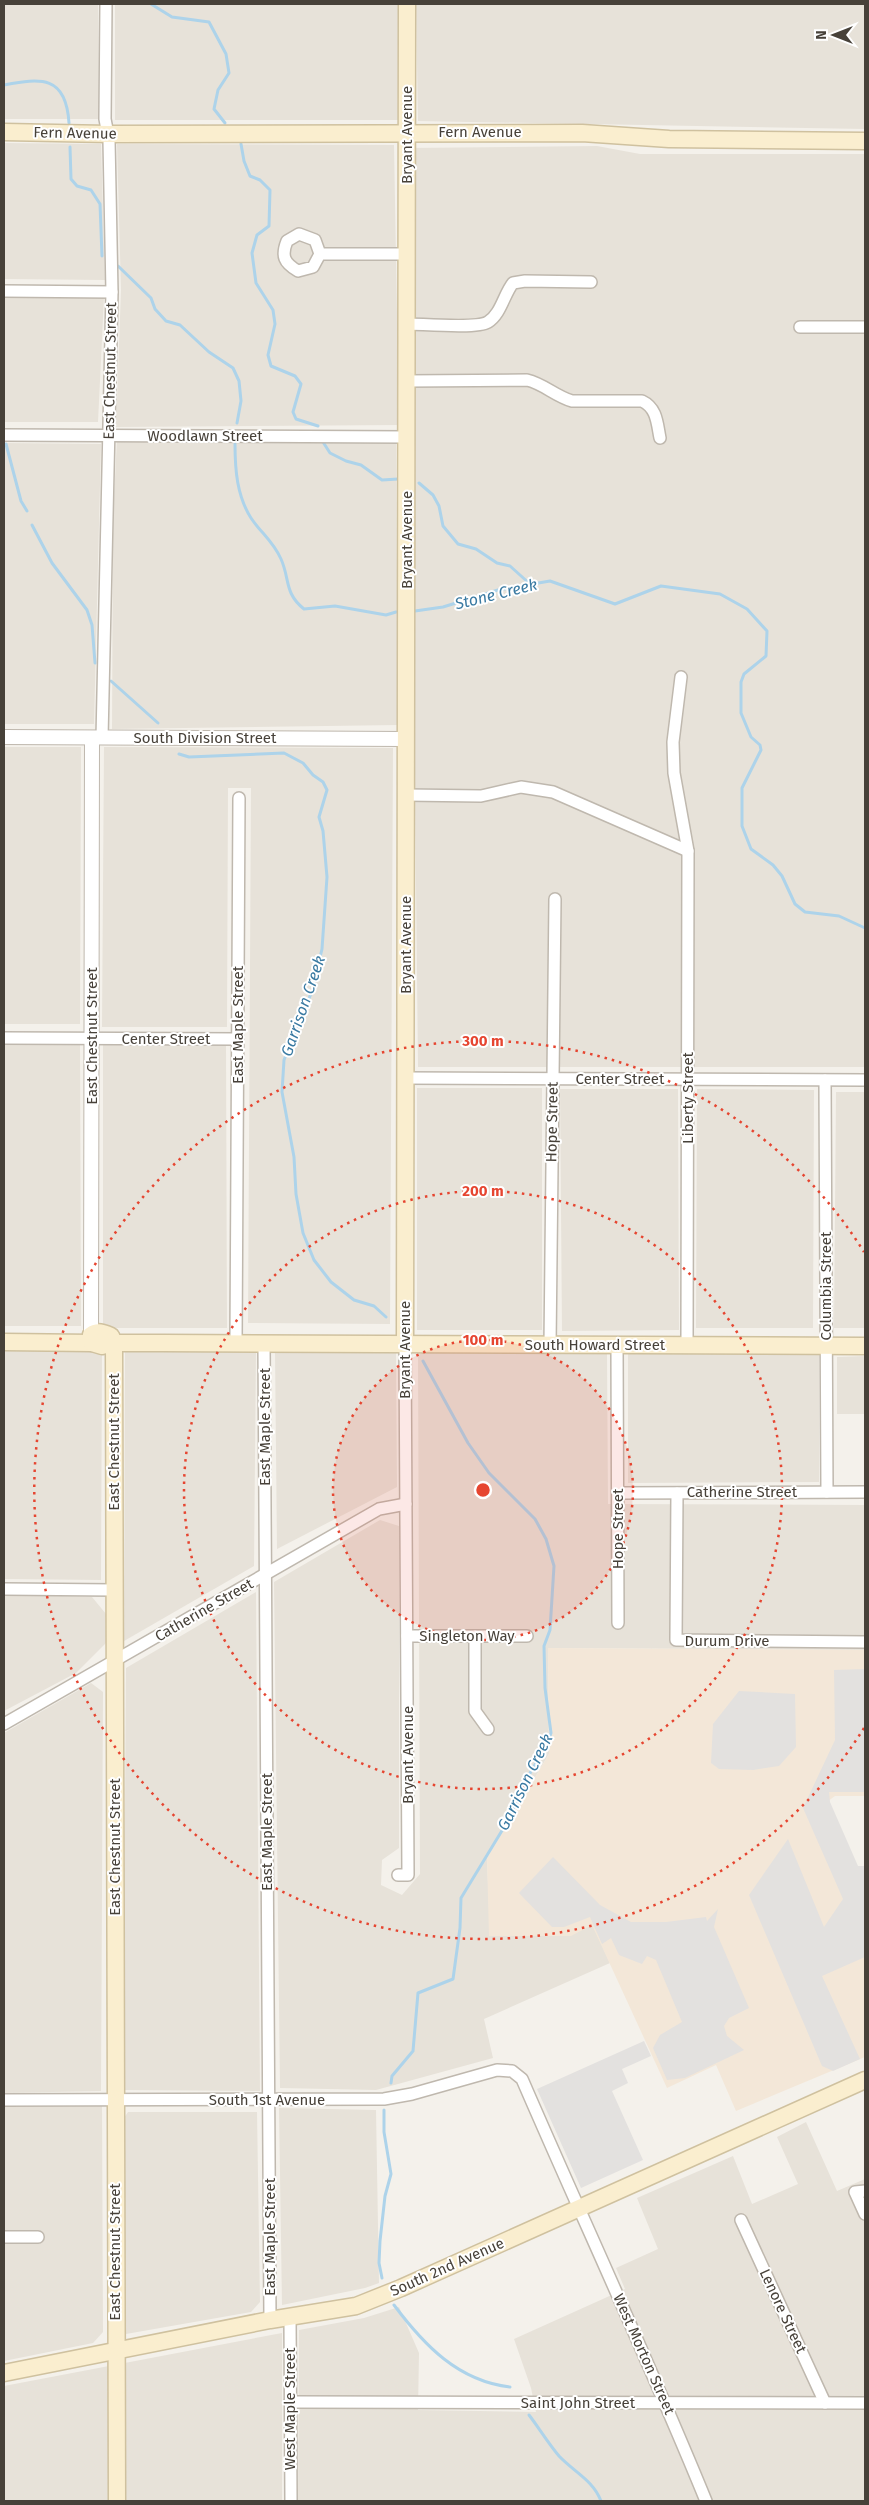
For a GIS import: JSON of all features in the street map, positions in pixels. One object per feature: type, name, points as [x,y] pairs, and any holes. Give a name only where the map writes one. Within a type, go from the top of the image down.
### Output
[{"type":"main road","name":"Bryant Avenue","points":[[405,1344],[407,4]]},
{"type":"main road","name":"Fern Avenue","points":[[4,132],[108,134],[582,133],[669,139],[865,142]]},
{"type":"main road","points":[[4,1342],[72,1343],[91,1338],[99,1332],[111,1336],[114,1343]]},
{"type":"main road","name":"South Howard Street","points":[[114,1343],[865,1346]]},
{"type":"main road","name":"East Chestnut Street","points":[[114,1343],[115,2351],[117,2501]]},
{"type":"main road","name":"South 2nd Avenue","points":[[4,2373],[270,2320],[356,2306],[401,2288],[865,2080]]},
{"type":"street","name":"East Chestnut Street","points":[[91,1338],[92,1038],[97,738],[112,292],[106,119],[106,4]]},
{"type":"street","points":[[320,254],[407,254]]},
{"type":"street","points":[[407,324],[474,325],[488,322],[498,312],[513,283],[525,281],[591,282]]},
{"type":"street","points":[[4,291],[112,292]]},
{"type":"street","points":[[800,328],[865,327]]},
{"type":"street","points":[[407,381],[528,380],[537,382],[561,398],[572,400],[642,401],[654,411],[660,438]]},
{"type":"street","name":"Woodlawn Street","points":[[4,436],[407,437]]},
{"type":"street","name":"Liberty Street","points":[[681,677],[673,742],[674,773],[688,851],[687,1346]]},
{"type":"street","name":"South Division Street","points":[[4,737],[406,739]]},
{"type":"street","points":[[406,795],[481,796],[521,787],[553,792],[688,851]]},
{"type":"street","name":"East Maple Street","points":[[236,1343],[239,798]]},
{"type":"street","name":"Hope Street","points":[[550,1345],[554,899]]},
{"type":"street","name":"Center Street","points":[[4,1038],[238,1039]]},
{"type":"street","name":"Center Street","points":[[406,1078],[865,1080]]},
{"type":"street","name":"Columbia Street","points":[[825,1080],[827,1492]]},
{"type":"street","name":"East Maple Street","points":[[264,1344],[270,2320]]},
{"type":"street","name":"Bryant Avenue","points":[[398,1875],[408,1875],[405,1344]]},
{"type":"street","name":"Hope Street","points":[[617,1345],[618,1623]]},
{"type":"street","name":"Catherine Street","points":[[618,1492],[865,1492]]},
{"type":"street","name":"Durum Drive","points":[[678,1492],[676,1640],[865,1642]]},
{"type":"street","name":"Catherine Street","points":[[4,1724],[379,1509],[406,1504]]},
{"type":"street","points":[[4,1589],[114,1590]]},
{"type":"street","name":"Singleton Way","points":[[407,1636],[527,1636]]},
{"type":"street","points":[[474,1636],[475,1711],[488,1729]]},
{"type":"street","name":"South 1st Avenue","points":[[4,2100],[384,2099],[412,2094],[497,2070],[512,2071],[522,2080]]},
{"type":"street","name":"West Morton Street","points":[[522,2080],[666,2404],[706,2501]]},
{"type":"street","points":[[860,2191],[865,2214]]},
{"type":"street","name":"Lenore Street","points":[[742,2220],[826,2403]]},
{"type":"street","points":[[4,2238],[38,2237]]},
{"type":"street","name":"West Maple Street","points":[[290,2317],[291,2501]]},
{"type":"street","name":"Saint John Street","points":[[290,2402],[865,2403]]},
{"type":"shaded area","points":[[4,4],[98,4],[99,119],[4,119]]},
{"type":"shaded area","points":[[115,4],[398,4],[398,120],[115,120]]},
{"type":"shaded area","points":[[416,4],[865,4],[865,129],[418,121]]},
{"type":"shaded area","points":[[4,143],[101,144],[105,280],[4,279]]},
{"type":"shaded area","points":[[117,144],[394,145],[399,425],[116,427],[121,290]]},
{"type":"shaded area","points":[[597,146],[640,154],[865,154],[865,1067],[418,1067],[408,148]]},
{"type":"shaded area","points":[[4,293],[104,297],[98,422],[4,422]]},
{"type":"shaded area","points":[[117,439],[396,443],[398,725],[112,729],[113,519]]},
{"type":"shaded area","points":[[4,443],[101,444],[94,724],[4,724]]},
{"type":"shaded area","points":[[4,747],[81,747],[80,1024],[4,1024]]},
{"type":"shaded area","points":[[104,747],[393,748],[390,1324],[248,1323],[251,788],[228,788],[227,1027],[102,1027]]},
{"type":"shaded area","points":[[4,1044],[80,1044],[81,1326],[4,1326]]},
{"type":"shaded area","points":[[103,1045],[226,1045],[227,1328],[103,1328]]},
{"type":"shaded area","points":[[417,1088],[542,1088],[542,1330],[417,1330]]},
{"type":"shaded area","points":[[560,1089],[678,1089],[679,1330],[562,1331]]},
{"type":"shaded area","points":[[697,1089],[814,1090],[813,1328],[696,1328]]},
{"type":"shaded area","points":[[836,1092],[865,1092],[865,1328],[834,1328]]},
{"type":"shaded area","points":[[4,1349],[102,1349],[101,1580],[4,1579]]},
{"type":"shaded area","points":[[125,1350],[256,1352],[254,1566],[124,1641]]},
{"type":"shaded area","points":[[275,1352],[396,1353],[397,1487],[277,1549]]},
{"type":"shaded area","points":[[418,1353],[607,1354],[608,1504],[865,1505],[865,1650],[548,1648],[549,1754],[487,1858],[490,1936],[592,1924],[610,1963],[484,2019],[493,2058],[376,2090],[280,2088],[274,1582],[380,1520],[399,1526],[399,1848],[382,1860],[381,1885],[402,1895],[420,1874]]},
{"type":"shaded area","points":[[819,1353],[819,1482],[628,1483],[628,1354]]},
{"type":"shaded area","points":[[865,1356],[865,1414],[837,1414],[837,1357]]},
{"type":"shaded area","points":[[256,1592],[260,2091],[123,2090],[126,1668]]},
{"type":"shaded area","points":[[4,1594],[92,1597],[106,1614],[107,1642],[76,1673],[4,1711]]},
{"type":"shaded area","points":[[548,1648],[865,1650],[865,1796],[835,1796],[812,1813],[865,1928],[865,2057],[736,2111],[716,2065],[667,2088],[592,1925],[571,1936],[489,1936],[487,1858],[549,1754]]},
{"type":"shaded area","points":[[865,1669],[865,1792],[829,1792],[830,1802],[858,1866],[865,1866],[865,1957],[822,1976],[860,2059],[833,2071],[822,2066],[749,1895],[788,1839],[824,1927],[843,1899],[803,1808],[835,1740],[834,1670]]},
{"type":"shaded area","points":[[91,1683],[103,1692],[101,2091],[4,2093],[4,1733]]},
{"type":"shaded area","points":[[739,1691],[795,1694],[796,1747],[779,1766],[753,1770],[719,1769],[711,1763],[713,1724]]},
{"type":"shaded area","points":[[553,1857],[600,1905],[631,1922],[666,1922],[706,1917],[707,1921],[718,1909],[714,1927],[749,2008],[729,2018],[724,2026],[727,2036],[744,2050],[685,2078],[667,2080],[653,2048],[660,2035],[682,2022],[656,1960],[647,1956],[642,1964],[619,1955],[611,1938],[602,1944],[590,1917],[564,1927],[552,1927],[519,1893]]},
{"type":"shaded area","points":[[644,2041],[651,2056],[622,2069],[628,2083],[612,2091],[643,2160],[581,2188],[537,2089]]},
{"type":"shaded area","points":[[102,2106],[103,2332],[93,2343],[4,2361],[4,2107]]},
{"type":"shaded area","points":[[279,2108],[376,2110],[379,2283],[365,2288],[282,2305]]},
{"type":"shaded area","points":[[128,2112],[257,2112],[260,2302],[251,2312],[126,2334],[124,2118]]},
{"type":"shaded area","points":[[806,2122],[837,2191],[865,2179],[865,2501],[298,2501],[299,2330],[364,2318],[399,2307],[419,2353],[418,2410],[536,2412],[531,2388],[514,2339],[625,2289],[616,2268],[658,2249],[637,2198],[733,2156],[752,2204],[798,2184],[777,2137]]},
{"type":"shaded area","points":[[282,2333],[282,2501],[4,2501],[4,2386]]},
{"type":"waterway","points":[[151,4],[172,17],[209,22],[226,54],[229,73],[218,90],[214,109],[225,123]]},
{"type":"waterway","name":"Stone Creek","points":[[4,85],[29,81],[49,83],[57,88],[63,96],[67,107],[69,123]]},
{"type":"waterway","points":[[241,144],[244,161],[250,176],[260,180],[270,190],[269,226],[257,235],[252,253],[256,283],[273,310],[275,324],[268,355],[271,366],[295,376],[301,384],[293,412],[296,419],[318,426]]},
{"type":"waterway","name":"Stone Creek","points":[[70,147],[71,179],[77,186],[91,190],[100,204],[102,256]]},
{"type":"waterway","name":"Stone Creek","points":[[118,266],[151,298],[155,309],[166,321],[180,325],[209,352],[233,368],[239,381],[241,401],[237,423]]},
{"type":"waterway","points":[[323,442],[330,453],[346,461],[361,465],[382,480],[398,479]]},
{"type":"waterway","name":"Garrison Creek","points":[[6,444],[21,501],[27,511]]},
{"type":"waterway","name":"Stone Creek","points":[[235,444],[236,473],[246,510],[278,553],[284,566],[288,586],[298,603],[304,609],[335,606],[386,615],[396,612]]},
{"type":"waterway","points":[[419,483],[433,495],[439,506],[443,526],[458,544],[476,549],[497,563],[510,566],[530,584]]},
{"type":"waterway","name":"Garrison Creek","points":[[32,525],[52,563],[87,610],[92,625],[95,663]]},
{"type":"waterway","name":"Stone Creek","points":[[415,611],[443,607],[498,590],[550,581],[615,604],[661,586],[720,594],[747,609],[767,631],[766,656],[744,674],[741,682],[741,713],[751,737],[760,745],[761,750],[742,788],[742,826],[751,849],[773,865],[782,876],[795,904],[805,912],[839,916],[865,928]]},
{"type":"waterway","name":"Garrison Creek","points":[[111,681],[158,723]]},
{"type":"waterway","name":"Garrison Creek","points":[[179,754],[189,757],[284,753],[303,763],[313,775],[323,782],[327,790],[319,817],[323,831],[327,877],[322,949],[312,991],[284,1060],[282,1092],[294,1157],[296,1194],[303,1233],[314,1260],[331,1282],[354,1300],[374,1306],[386,1317]]},
{"type":"waterway","name":"Garrison Creek","points":[[391,2083],[392,2076],[413,2051],[418,1993],[453,1979],[460,1928],[461,1898],[506,1824],[532,1769],[545,1750],[551,1733],[545,1688],[544,1646],[550,1630],[554,1566],[546,1539],[535,1519],[489,1473],[468,1443],[423,1361]]},
{"type":"waterway","name":"Garrison Creek","points":[[382,2278],[379,2263],[380,2241],[385,2196],[391,2174],[384,2132],[384,2110]]},
{"type":"waterway","name":"Garrison Creek","points":[[394,2305],[417,2334],[458,2369],[491,2383],[510,2387]]},
{"type":"waterway","name":"Garrison Creek","points":[[529,2415],[559,2456],[593,2487],[601,2501]]}]
